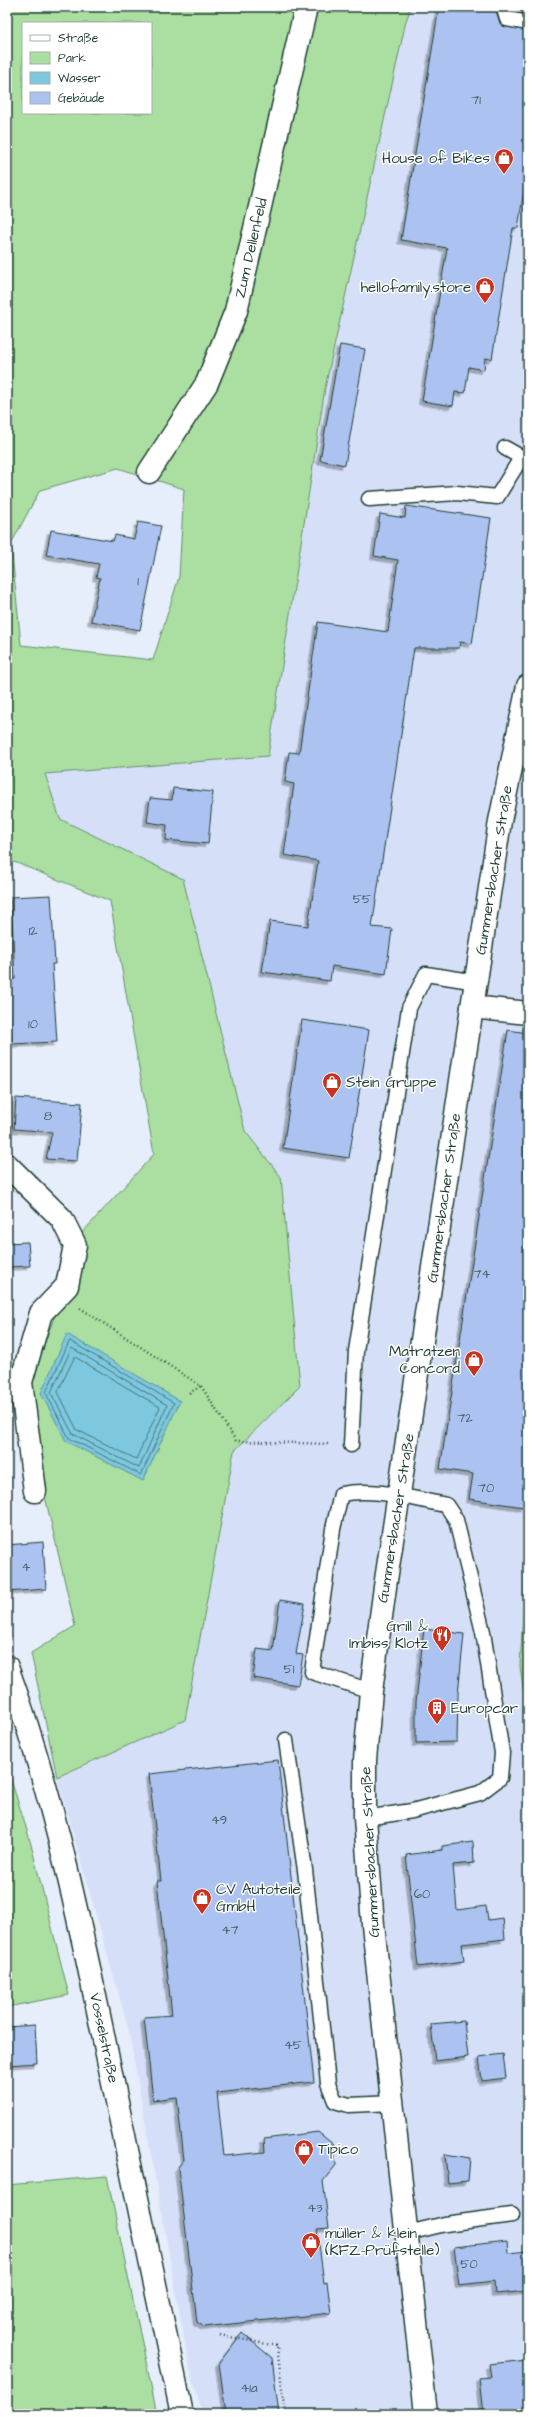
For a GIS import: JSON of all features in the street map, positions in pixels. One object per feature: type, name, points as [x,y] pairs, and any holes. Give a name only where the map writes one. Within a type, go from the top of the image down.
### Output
[{"type":"main road","name":"Zum Dellenfeld","points":[[149,472],[207,383],[236,311],[306,7]]},
{"type":"main road","name":"Gummersbacher Straße","points":[[426,2414],[394,2103],[373,1925],[365,1818],[365,1760],[371,1691],[399,1496],[500,820],[528,686]]},
{"type":"main road","points":[[472,1007],[528,1013]]},
{"type":"main road","points":[[7,1165],[62,1219],[75,1245],[67,1286],[41,1313],[22,1382],[35,1491]]},
{"type":"main road","name":"Vosselstraße","points":[[7,1667],[24,1712],[48,1795],[90,1967],[182,2414]]},
{"type":"main road","points":[[420,2414],[423,2385]]},
{"type":"lane","points":[[504,9],[507,19],[528,23]]},
{"type":"lane","points":[[369,499],[458,493],[497,497],[525,459],[505,448]]},
{"type":"lane","points":[[351,1445],[356,1351],[409,1008],[426,974],[477,982]]},
{"type":"lane","points":[[365,1818],[412,1811],[480,1793],[500,1778],[502,1753],[483,1632],[456,1520],[446,1505],[399,1496],[352,1492],[341,1494],[333,1529],[312,1672],[371,1691]]},
{"type":"lane","points":[[286,1740],[305,1870],[328,2083],[335,2101],[349,2105],[394,2103]]},
{"type":"lane","points":[[408,2233],[445,2224],[512,2215]]},
{"type":"path","points":[[67,1286],[79,1307],[201,1386],[236,1441],[351,1445]]},
{"type":"path","points":[[189,1393],[201,1386]]},
{"type":"path","points":[[220,2335],[277,2346],[285,2414]]},
{"type":"shaded area","points":[[411,7],[528,7],[528,1527],[520,1666],[528,1722],[528,1816],[525,1849],[528,1891],[528,2414],[203,2414],[190,2370],[128,2027],[57,1777],[185,1720],[234,1451],[300,1386],[281,1177],[245,1131],[183,880],[59,819],[45,773],[268,756],[325,388],[406,21]]},
{"type":"green space","points":[[7,7],[411,7],[406,21],[325,388],[268,756],[45,774],[60,819],[183,879],[245,1131],[281,1177],[300,1386],[234,1451],[185,1720],[57,1777],[31,1653],[75,1626],[44,1492],[28,1387],[54,1318],[76,1286],[80,1235],[154,1154],[110,901],[17,863],[7,861],[7,305],[11,302],[7,270]],"holes":[[[118,468],[184,489],[179,577],[153,660],[21,645],[11,544],[40,490]]]},
{"type":"green space","points":[[528,1527],[528,1722],[520,1666]]},
{"type":"green space","points":[[7,1767],[29,1837],[69,1995],[7,2007]]},
{"type":"green space","points":[[107,2176],[157,2414],[7,2414],[7,2185]]},
{"type":"water","points":[[67,1334],[180,1401],[143,1481],[66,1441],[41,1393]]},
{"type":"building","points":[[439,7],[496,7],[502,26],[528,31],[528,164],[518,228],[513,228],[492,359],[485,358],[484,370],[469,367],[465,393],[455,392],[453,406],[422,401],[447,248],[401,240]]},
{"type":"building","points":[[512,7],[528,7],[528,14],[514,12]]},
{"type":"building","points":[[340,345],[365,349],[345,465],[320,460]]},
{"type":"building","points":[[406,506],[491,518],[472,644],[460,642],[459,648],[414,648],[372,927],[392,929],[386,974],[332,966],[330,981],[262,972],[270,921],[308,926],[318,861],[284,855],[294,784],[285,782],[289,752],[299,753],[318,622],[388,632],[398,560],[374,556],[380,514],[405,518]]},
{"type":"building","points":[[138,522],[161,526],[140,630],[91,621],[100,578],[96,577],[99,564],[46,555],[51,530],[113,541],[115,535],[134,539]]},
{"type":"building","points":[[173,788],[213,792],[208,844],[166,840],[167,825],[147,822],[150,798],[172,800]]},
{"type":"building","points":[[51,895],[55,964],[52,964],[57,1042],[12,1044],[7,980],[15,979],[11,897]]},
{"type":"building","points":[[302,1020],[369,1030],[349,1158],[283,1148]]},
{"type":"building","points":[[508,1030],[528,1033],[528,1145],[524,1144],[528,1444],[524,1507],[469,1499],[473,1474],[440,1469]]},
{"type":"building","points":[[16,1098],[82,1103],[77,1161],[46,1159],[52,1132],[14,1129]]},
{"type":"building","points":[[28,1242],[30,1266],[7,1267],[7,1243]]},
{"type":"building","points":[[43,1542],[46,1589],[7,1592],[7,1545]]},
{"type":"building","points":[[280,1600],[305,1604],[296,1654],[303,1655],[298,1685],[253,1678],[257,1649],[273,1651]]},
{"type":"building","points":[[424,1629],[464,1634],[458,1694],[457,1742],[416,1743],[416,1702]]},
{"type":"building","points":[[278,1760],[314,2082],[217,2093],[224,2156],[265,2152],[264,2139],[318,2132],[334,2145],[336,2165],[323,2181],[329,2228],[317,2229],[324,2283],[327,2282],[331,2313],[204,2327],[197,2322],[178,2167],[184,2160],[177,2097],[153,2100],[144,2017],[172,2015],[157,1881],[161,1881],[149,1774]]},
{"type":"building","points":[[473,1842],[474,1863],[453,1865],[457,1910],[486,1906],[488,1920],[503,1918],[505,1939],[462,1944],[464,1961],[418,1967],[406,1855],[442,1850],[442,1846]]},
{"type":"building","points":[[464,2021],[468,2057],[435,2061],[431,2024]]},
{"type":"building","points":[[35,2025],[37,2063],[7,2065],[7,2027]]},
{"type":"building","points":[[503,2054],[506,2078],[482,2081],[479,2057]]},
{"type":"building","points":[[445,2154],[470,2158],[468,2181],[448,2183]]},
{"type":"building","points":[[507,2241],[508,2253],[528,2251],[528,2291],[495,2294],[494,2281],[459,2285],[454,2247]]},
{"type":"building","points":[[242,2333],[272,2358],[279,2414],[226,2414],[219,2363]]},
{"type":"building","points":[[528,2360],[528,2414],[483,2414],[479,2378],[491,2377],[489,2364]]},
{"type":"place","name":"House of Bikes","points":[[504,175]]},
{"type":"place","name":"hellofamily.store","points":[[485,304]]},
{"type":"place","name":"Stein Gruppe","points":[[332,1099]]},
{"type":"place","name":"Matratzen Concord","points":[[474,1377]]},
{"type":"place","name":"Grill & Imbiss Klotz","points":[[442,1652]]},
{"type":"place","name":"Europcar","points":[[437,1725]]},
{"type":"place","name":"CV Autoteile GmbH","points":[[202,1915]]},
{"type":"place","name":"Tipico","points":[[304,2166]]},
{"type":"place","name":"müller & klein (KFZ-Prüfstelle)","points":[[311,2259]]}]
